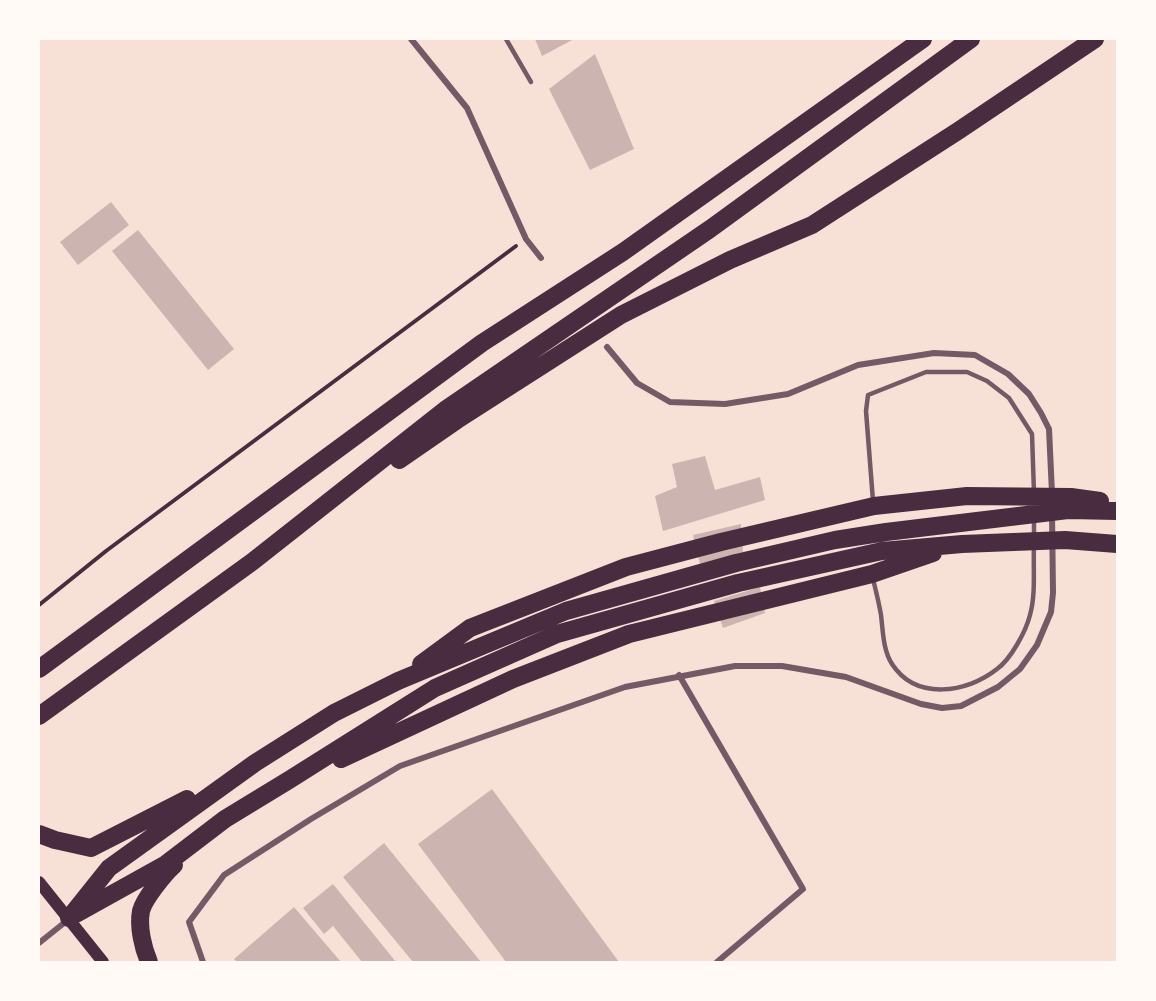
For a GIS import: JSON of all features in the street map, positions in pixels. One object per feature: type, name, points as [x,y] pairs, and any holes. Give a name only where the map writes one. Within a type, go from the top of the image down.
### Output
[{"type":"highway","points":[[39,669],[482,343],[623,252],[923,39]]},
{"type":"highway","points":[[252,562],[445,410],[710,229],[971,39]]},
{"type":"highway","points":[[39,716],[252,562],[456,420],[621,315],[730,260],[812,225],[1095,39]]},
{"type":"highway","points":[[398,681],[470,628],[626,567],[721,542],[874,506],[967,496],[1070,504],[1117,511]]},
{"type":"highway","points":[[69,918],[109,868],[255,763],[334,713],[398,681],[566,610],[736,563],[835,540],[969,522],[1070,504],[1117,504]]},
{"type":"highway","points":[[69,918],[166,864],[225,819],[435,688],[557,634],[738,583],[871,554],[966,544],[1065,540],[1117,544]]},
{"type":"highway","points":[[289,780],[347,756],[513,679],[629,634],[872,574],[966,544]]},
{"type":"highway","points":[[39,834],[91,848],[148,821],[255,763]]},
{"type":"highway","points":[[150,962],[142,946],[141,910],[162,876],[225,819]]},
{"type":"main road","points":[[39,882],[103,962]]},
{"type":"street","points":[[411,39],[467,108],[526,239],[541,258]]},
{"type":"street","points":[[203,962],[189,922],[224,875],[311,819],[400,766],[625,687],[735,666],[782,666],[846,677],[921,704],[942,708],[961,706],[998,687],[1020,669],[1037,645],[1052,612],[1052,474],[1049,429],[1029,394],[1008,374],[975,355],[934,353],[858,365],[788,394],[725,404],[670,402],[637,383],[607,347]]},
{"type":"street","points":[[679,675],[803,889],[717,962]]},
{"type":"street","points":[[39,943],[69,918]]},
{"type":"lane","points":[[506,39],[531,82]]},
{"type":"lane","points":[[872,574],[885,646],[892,664],[910,684],[934,690],[954,689],[976,683],[999,668],[1015,647],[1030,615],[1034,565],[1032,434],[1009,398],[987,381],[967,372],[926,372],[868,395],[866,411],[874,506]]},
{"type":"path","points":[[39,605],[106,551],[526,239]]},
{"type":"building","points":[[535,39],[574,39],[542,56]]},
{"type":"building","points":[[595,54],[634,149],[590,170],[549,89]]},
{"type":"building","points":[[111,202],[129,225],[78,265],[60,242]]},
{"type":"building","points":[[138,230],[234,349],[208,370],[112,251]]},
{"type":"building","points":[[705,456],[715,490],[760,477],[765,500],[663,531],[655,496],[677,487],[672,464]]},
{"type":"building","points":[[741,524],[743,552],[700,564],[693,535]]},
{"type":"building","points":[[760,587],[765,613],[723,628],[714,601]]},
{"type":"building","points":[[492,789],[619,962],[506,962],[418,844]]},
{"type":"building","points":[[384,843],[481,962],[413,962],[343,877]]},
{"type":"building","points":[[333,884],[396,962],[362,962],[333,926],[324,934],[303,908]]},
{"type":"building","points":[[294,907],[341,962],[237,962],[234,959]]}]
